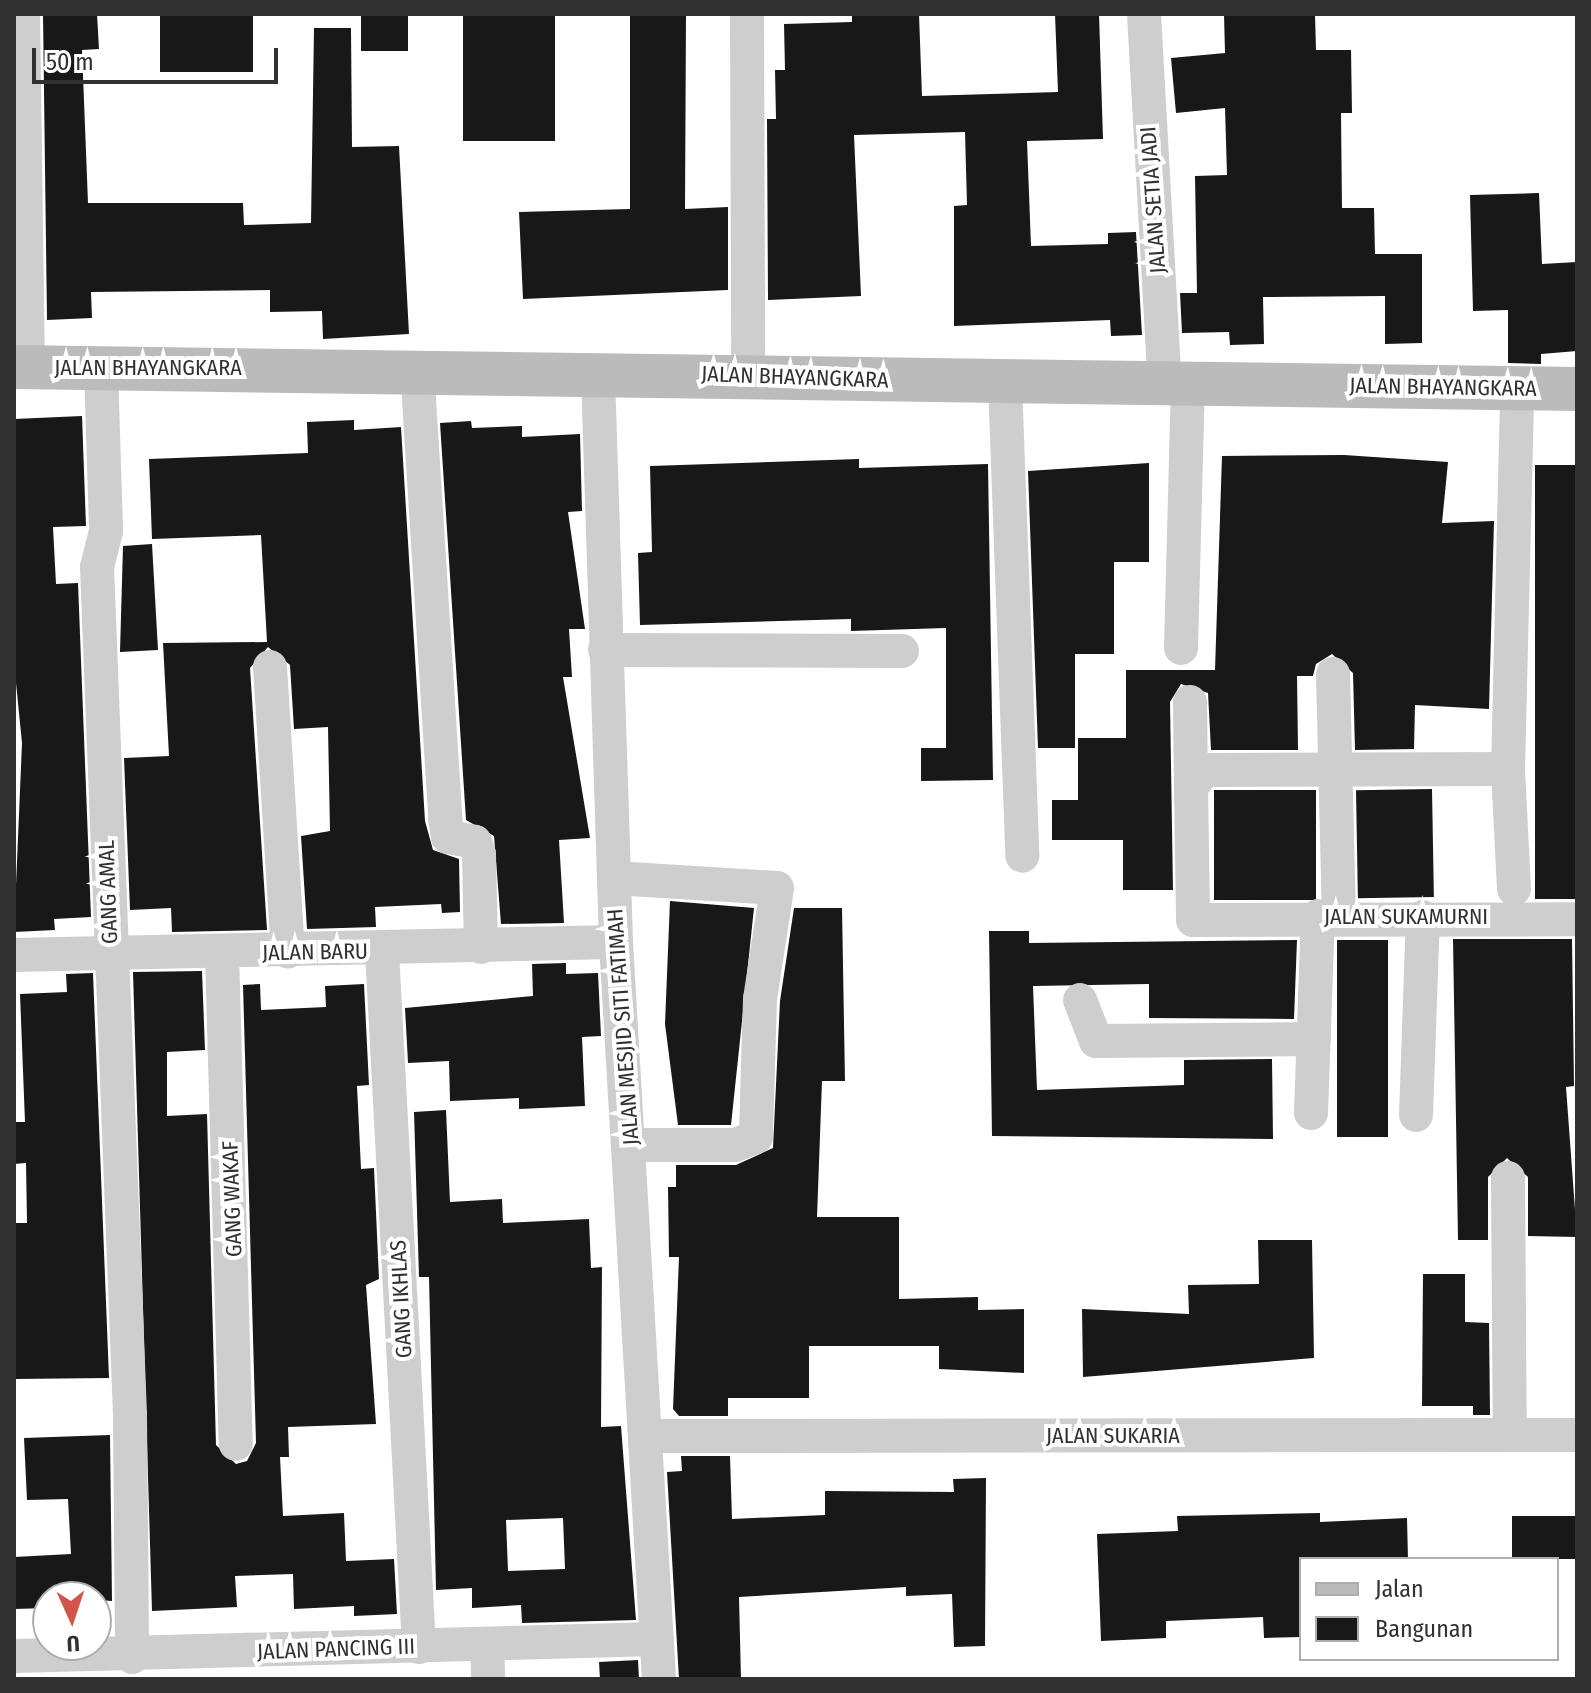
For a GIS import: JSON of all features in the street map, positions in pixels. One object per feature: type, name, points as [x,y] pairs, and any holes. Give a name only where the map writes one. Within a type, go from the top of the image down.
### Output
[{"type":"main road","name":"JALAN BHAYANGKARA","points":[[21,367],[417,368],[598,375],[748,374],[1005,382],[1577,389]]},
{"type":"street","points":[[21,367],[23,14]]},
{"type":"street","points":[[747,14],[748,374]]},
{"type":"street","name":"JALAN SETIA JADI","points":[[1144,14],[1176,385],[1181,648]]},
{"type":"street","points":[[417,368],[445,818],[448,837],[475,842],[479,854],[481,947]]},
{"type":"street","name":"GANG AMAL","points":[[101,369],[106,531],[97,567],[130,1415],[132,1657]]},
{"type":"street","name":"JALAN MESJID SITI FATIMAH","points":[[598,375],[616,942],[649,1436],[659,1679]]},
{"type":"street","points":[[1005,382],[1022,856]]},
{"type":"street","points":[[1514,889],[1508,769],[1517,388]]},
{"type":"street","points":[[605,650],[902,651]]},
{"type":"street","points":[[270,667],[288,951]]},
{"type":"street","points":[[1311,1113],[1314,1039],[1328,916],[1334,770],[1333,674]]},
{"type":"street","points":[[1190,702],[1191,788]]},
{"type":"street","points":[[1191,788],[1204,770],[1508,769]]},
{"type":"street","name":"JALAN SUKAMURNI","points":[[1191,788],[1193,920],[1328,916],[1577,919]]},
{"type":"street","points":[[614,878],[777,888],[760,999],[756,1137],[735,1145],[630,1145]]},
{"type":"street","points":[[1416,1115],[1423,917]]},
{"type":"street","name":"JALAN BARU","points":[[14,955],[382,951],[616,942]]},
{"type":"street","name":"GANG IKHLAS","points":[[382,951],[419,1647]]},
{"type":"street","name":"GANG WAKAF","points":[[222,953],[236,1444]]},
{"type":"street","points":[[1080,1000],[1096,1041],[1314,1039]]},
{"type":"street","points":[[1508,1178],[1510,1435]]},
{"type":"street","name":"JALAN SUKARIA","points":[[649,1436],[1577,1435]]},
{"type":"street","name":"JALAN PANCING III","points":[[14,1656],[73,1668],[132,1657],[240,1666],[360,1664],[419,1647],[657,1639]]},
{"type":"street","points":[[487,1644],[488,1679]]},
{"type":"building","points":[[43,14],[97,14],[99,49],[82,50],[88,203],[243,203],[244,225],[311,223],[314,28],[351,28],[352,147],[399,146],[409,334],[323,339],[322,311],[270,312],[270,290],[91,292],[92,318],[47,320]]},
{"type":"building","points":[[160,14],[253,14],[253,72],[160,72]]},
{"type":"building","points":[[361,14],[408,14],[408,51],[361,51]]},
{"type":"building","points":[[463,14],[555,14],[555,141],[463,141]]},
{"type":"building","points":[[630,14],[686,14],[685,209],[728,207],[728,290],[523,299],[519,212],[630,209]]},
{"type":"building","points":[[852,14],[919,14],[922,96],[1058,92],[1055,14],[1099,14],[1103,139],[1027,141],[1031,246],[1108,244],[1108,233],[1136,232],[1142,335],[1111,336],[1110,320],[954,326],[954,206],[967,205],[965,132],[854,135],[861,296],[768,300],[767,119],[776,119],[775,70],[785,70],[784,24],[852,22]]},
{"type":"building","points":[[1224,14],[1315,14],[1316,50],[1351,50],[1352,113],[1341,113],[1342,208],[1374,208],[1375,254],[1422,254],[1422,343],[1385,344],[1385,296],[1263,297],[1264,344],[1230,345],[1229,332],[1182,333],[1180,293],[1197,293],[1195,176],[1227,175],[1225,108],[1176,113],[1171,58],[1225,53]]},
{"type":"building","points":[[1539,193],[1542,264],[1577,262],[1577,351],[1541,354],[1541,364],[1508,363],[1508,310],[1473,311],[1470,195]]},
{"type":"building","points":[[82,416],[86,526],[53,527],[56,584],[78,583],[91,917],[54,919],[55,930],[14,932],[22,743],[14,663],[14,419]]},
{"type":"building","points":[[354,420],[354,430],[401,427],[425,821],[433,850],[459,859],[460,912],[442,913],[441,904],[375,907],[376,927],[307,929],[301,836],[330,831],[328,727],[294,729],[290,665],[268,647],[250,668],[267,930],[172,932],[171,908],[130,910],[124,758],[169,756],[163,643],[267,642],[261,535],[152,539],[149,459],[308,453],[307,422]]},
{"type":"building","points":[[471,421],[472,428],[522,426],[522,437],[580,434],[582,511],[568,512],[585,629],[569,629],[572,677],[563,677],[590,838],[559,840],[564,923],[501,924],[494,836],[466,820],[440,423]]},
{"type":"building","points":[[1344,455],[1448,462],[1442,523],[1494,521],[1489,709],[1415,705],[1414,749],[1355,750],[1353,673],[1332,654],[1316,664],[1313,676],[1297,676],[1298,750],[1211,750],[1208,693],[1181,684],[1170,702],[1173,890],[1123,890],[1123,840],[1052,840],[1052,800],[1078,800],[1078,738],[1126,738],[1126,670],[1215,670],[1222,456]]},
{"type":"building","points":[[859,459],[859,468],[988,464],[993,780],[921,781],[921,748],[946,748],[946,628],[851,631],[851,619],[640,625],[638,553],[652,552],[650,466]]},
{"type":"building","points":[[1149,463],[1149,562],[1114,562],[1114,654],[1075,654],[1075,748],[1038,748],[1028,471]]},
{"type":"building","points":[[1535,465],[1577,465],[1577,899],[1535,899]]},
{"type":"building","points":[[152,544],[158,650],[120,652],[123,546]]},
{"type":"building","points":[[1432,789],[1434,897],[1358,898],[1356,790]]},
{"type":"building","points":[[1214,790],[1316,790],[1316,900],[1214,900]]},
{"type":"building","points":[[670,901],[754,908],[731,1125],[678,1125],[665,1024]]},
{"type":"building","points":[[794,908],[842,908],[845,1081],[822,1081],[817,1217],[899,1217],[899,1299],[978,1297],[978,1310],[1024,1309],[1024,1373],[939,1369],[939,1346],[809,1346],[809,1398],[728,1398],[728,1416],[679,1416],[673,1409],[679,1257],[669,1257],[668,1187],[676,1187],[676,1165],[736,1165],[773,1148],[780,1001]]},
{"type":"building","points":[[989,931],[1029,931],[1029,943],[1297,940],[1294,1019],[1149,1018],[1149,984],[1033,986],[1037,1090],[1184,1085],[1184,1060],[1272,1059],[1273,1139],[992,1136]]},
{"type":"building","points":[[1453,939],[1572,939],[1574,1086],[1566,1087],[1577,1237],[1528,1236],[1528,1177],[1507,1158],[1488,1177],[1488,1240],[1458,1240]]},
{"type":"building","points":[[1337,940],[1388,940],[1388,1137],[1337,1137]]},
{"type":"building","points":[[566,963],[566,974],[598,973],[601,1036],[582,1037],[585,1106],[519,1109],[519,1098],[450,1101],[449,1061],[408,1063],[405,1008],[533,996],[532,964]]},
{"type":"building","points":[[202,971],[205,1050],[167,1052],[167,1116],[207,1114],[216,1445],[236,1464],[247,1461],[256,1443],[243,985],[260,984],[261,1010],[326,1007],[325,986],[364,984],[369,1085],[357,1086],[361,1169],[374,1168],[379,1279],[366,1285],[376,1424],[288,1427],[289,1457],[280,1457],[283,1516],[344,1513],[346,1561],[394,1559],[397,1614],[354,1616],[354,1606],[294,1609],[293,1574],[235,1576],[237,1607],[152,1611],[133,972]]},
{"type":"building","points":[[93,973],[109,1378],[14,1379],[14,1223],[27,1223],[26,1163],[14,1164],[14,1122],[25,1122],[20,994],[67,992],[66,974]]},
{"type":"building","points":[[446,1110],[450,1202],[502,1199],[503,1223],[589,1219],[591,1268],[602,1267],[601,1427],[621,1426],[636,1620],[522,1623],[521,1605],[472,1608],[472,1588],[436,1590],[429,1277],[419,1277],[414,1112]],"holes":[[[563,1518],[565,1569],[508,1571],[506,1520]]]},
{"type":"building","points":[[1258,1240],[1312,1240],[1314,1358],[1083,1377],[1082,1309],[1189,1314],[1188,1285],[1259,1284]]},
{"type":"building","points":[[1423,1274],[1465,1274],[1465,1322],[1489,1323],[1490,1415],[1473,1415],[1473,1406],[1422,1406]]},
{"type":"building","points":[[110,1435],[112,1581],[32,1581],[32,1608],[14,1609],[14,1557],[71,1554],[68,1499],[27,1500],[24,1438]]},
{"type":"building","points":[[681,1456],[730,1456],[732,1519],[825,1515],[825,1491],[954,1492],[953,1479],[986,1478],[985,1646],[954,1647],[952,1594],[906,1596],[906,1587],[739,1597],[741,1679],[679,1679],[667,1472],[682,1471]]},
{"type":"building","points":[[1320,1513],[1320,1522],[1407,1518],[1408,1557],[1299,1557],[1299,1637],[1264,1638],[1263,1617],[1166,1621],[1166,1638],[1101,1641],[1097,1534],[1178,1531],[1177,1516]]},
{"type":"building","points":[[1512,1516],[1577,1516],[1577,1559],[1512,1557]]},
{"type":"building","points":[[638,1660],[639,1679],[600,1679],[599,1662]]}]
